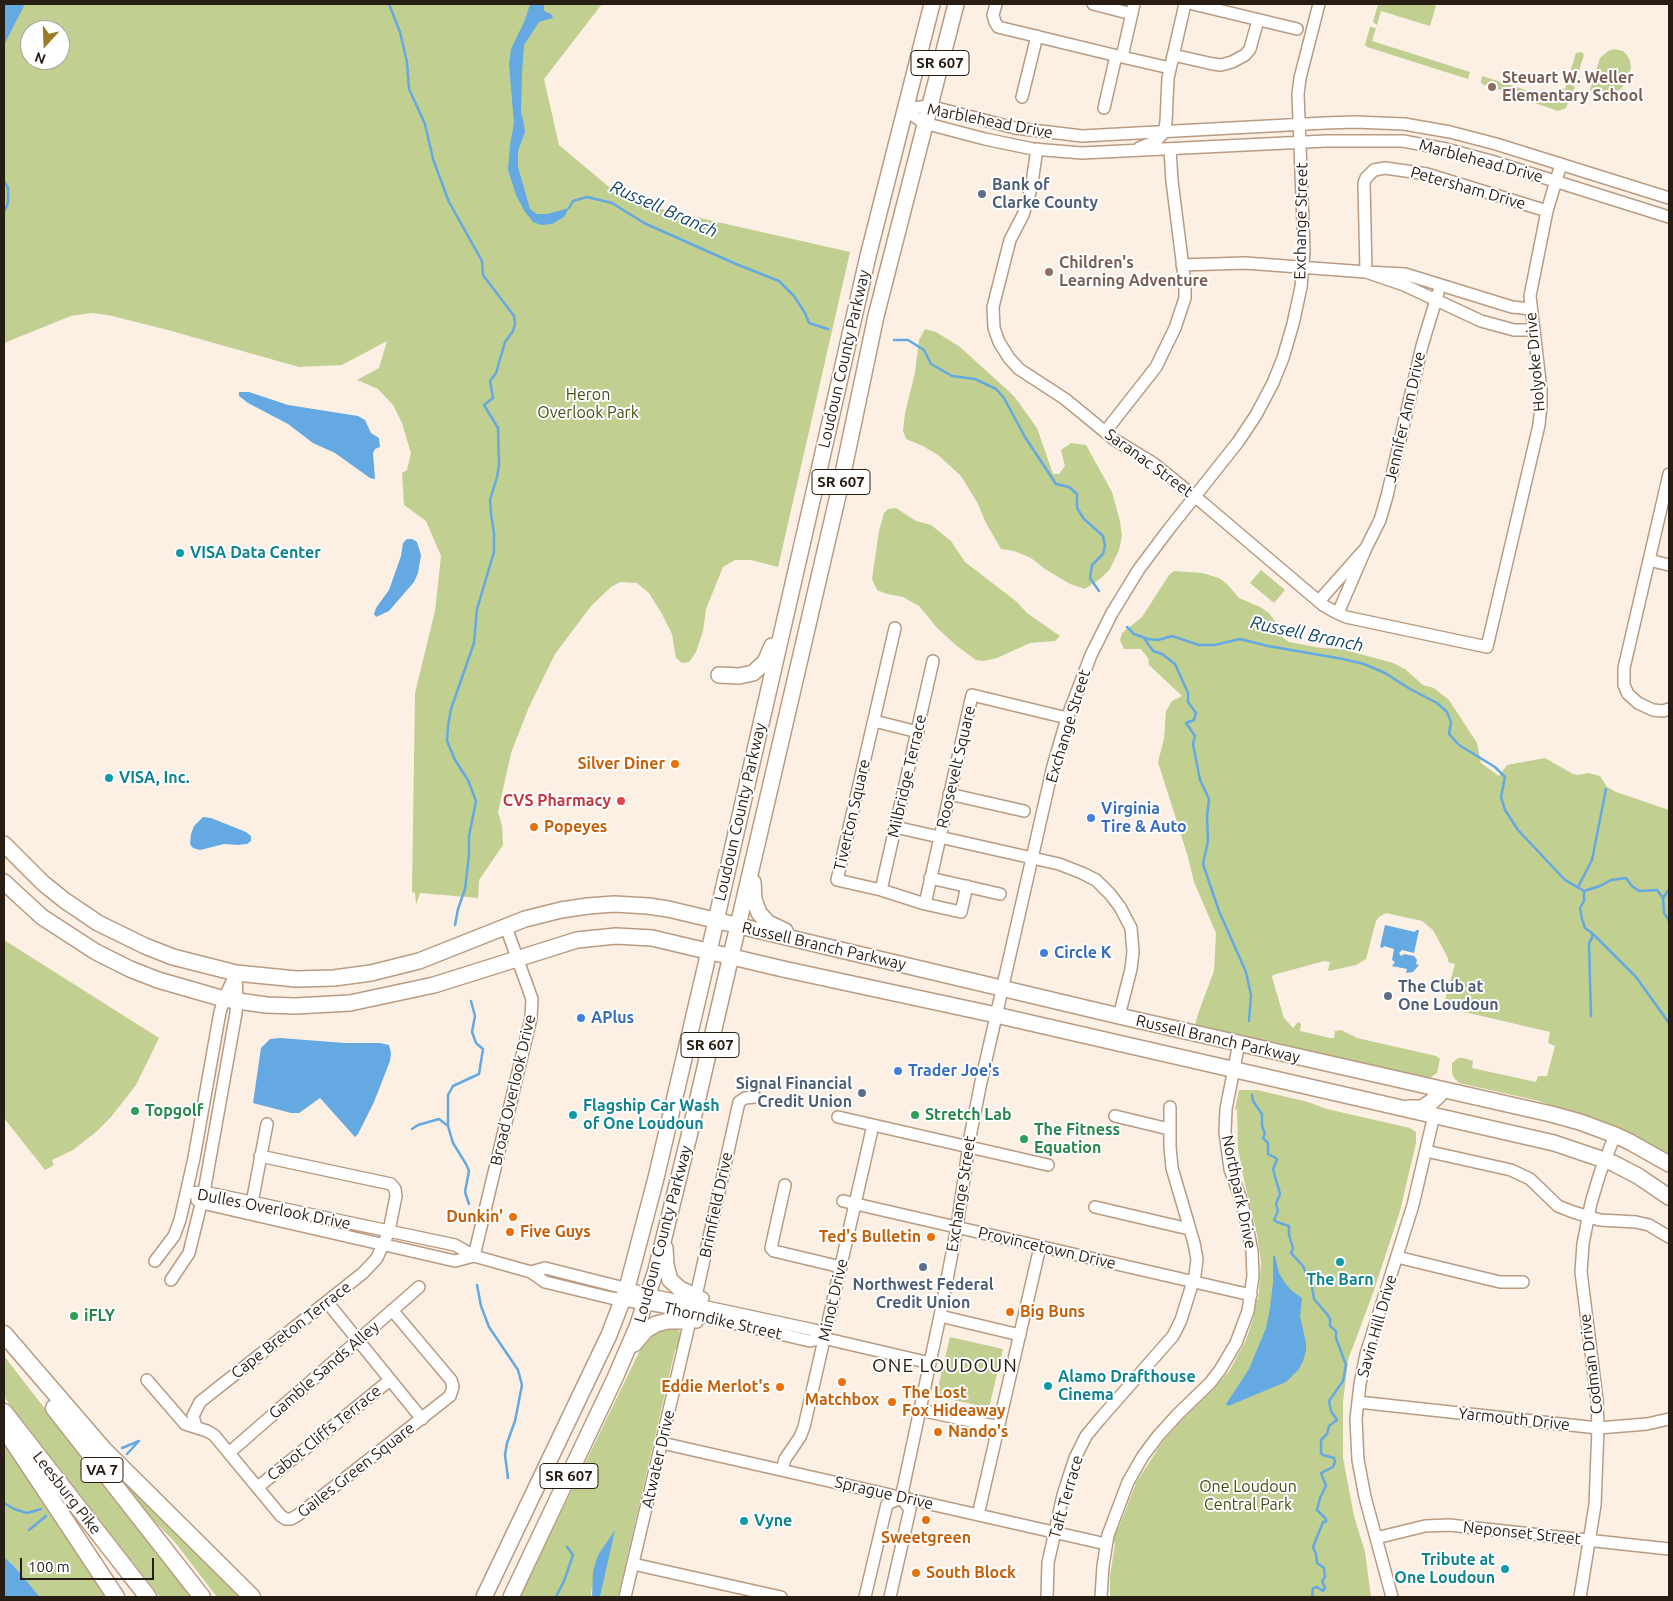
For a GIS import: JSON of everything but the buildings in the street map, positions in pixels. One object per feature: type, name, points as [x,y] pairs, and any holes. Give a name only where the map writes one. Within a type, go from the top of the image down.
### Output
[{"type":"highway","points":[[4,1334],[104,1450],[252,1597]]},
{"type":"highway","name":"VA 7","points":[[4,1342],[202,1597]]},
{"type":"highway","name":"Leesburg Pike","points":[[4,1412],[148,1597]]},
{"type":"highway","points":[[4,1427],[116,1597]]},
{"type":"main road","name":"Loudoun County Parkway","points":[[484,1597],[598,1360],[625,1294],[656,1178],[709,952],[861,285],[932,4]]},
{"type":"main road","name":"Loudoun County Parkway","points":[[511,1597],[638,1327],[647,1299],[758,841],[842,478],[876,316],[956,4]]},
{"type":"main road","points":[[720,676],[739,676],[753,673],[765,662],[782,627]]},
{"type":"main road","points":[[758,841],[753,894],[759,913],[768,923],[777,928],[823,946]]},
{"type":"main road","name":"Russell Branch Parkway","points":[[4,844],[43,883],[98,923],[145,946],[173,957],[236,973],[288,978],[334,978],[371,973],[419,961],[525,919],[561,910],[614,904],[648,906],[668,909],[1119,1016],[1551,1114],[1615,1135],[1669,1164]]},
{"type":"main road","name":"Russell Branch Parkway","points":[[4,882],[42,917],[96,952],[158,980],[231,1000],[295,1006],[350,1003],[434,985],[577,940],[616,936],[652,938],[1554,1143],[1605,1160],[1638,1176],[1669,1197]]},
{"type":"main road","points":[[1400,1108],[1422,1108],[1439,1095],[1441,1089]]},
{"type":"main road","points":[[664,1235],[668,1277],[680,1289],[696,1296]]},
{"type":"main road","points":[[625,1355],[646,1330],[656,1324],[668,1321],[690,1321]]},
{"type":"street","points":[[1093,4],[1133,9],[1104,108]]},
{"type":"street","points":[[1130,152],[1146,146],[1164,132],[1170,68],[1185,4]]},
{"type":"street","points":[[1193,4],[1297,29]]},
{"type":"street","name":"Exchange Street","points":[[900,1498],[940,1316],[957,1227],[969,1146],[996,1015],[1053,766],[1067,718],[1091,655],[1112,613],[1139,569],[1238,442],[1256,415],[1273,383],[1293,324],[1303,268],[1304,223],[1300,78],[1319,4]]},
{"type":"street","points":[[995,9],[995,22],[998,26],[1170,68]]},
{"type":"street","points":[[1173,55],[1213,64],[1222,65],[1232,62],[1245,55],[1250,49],[1258,20]]},
{"type":"street","points":[[1022,97],[1037,36]]},
{"type":"street","name":"Marblehead Drive","points":[[904,109],[929,106],[1035,132],[1082,136],[1300,125],[1381,123],[1425,127],[1472,137],[1669,198]]},
{"type":"street","name":"Marblehead Drive","points":[[904,109],[924,123],[985,139],[1036,149],[1082,153],[1355,140],[1422,144],[1468,154],[1669,217]]},
{"type":"street","name":"Saranac Street","points":[[1036,149],[1028,201],[1010,240],[993,307],[994,328],[998,342],[1008,358],[1019,369],[1065,399],[1115,440],[1153,463],[1319,601],[1338,613],[1355,619],[1487,647]]},
{"type":"street","points":[[1105,432],[1156,367],[1170,340],[1185,298],[1186,284],[1172,181],[1170,149]]},
{"type":"street","name":"Holyoke Drive","points":[[1487,647],[1539,425],[1541,390],[1531,309],[1532,282],[1561,164]]},
{"type":"street","name":"Petersham Drive","points":[[1366,272],[1363,190],[1366,178],[1374,170],[1397,169],[1427,174],[1548,211]]},
{"type":"street","points":[[1182,265],[1245,263],[1405,274],[1512,307],[1531,309]]},
{"type":"street","points":[[1366,272],[1404,285],[1481,321],[1514,330],[1533,330]]},
{"type":"street","name":"Jennifer Ann Drive","points":[[1338,613],[1380,520],[1422,346],[1441,285]]},
{"type":"street","points":[[1669,474],[1624,668],[1624,685],[1628,694],[1646,708],[1663,711],[1669,709]]},
{"type":"street","name":"Jennifer Ann Drive","points":[[1319,601],[1366,548]]},
{"type":"street","points":[[1649,560],[1669,565]]},
{"type":"street","name":"Tiverton Square","points":[[895,628],[837,880],[961,912],[967,886]]},
{"type":"street","name":"Milbridge Terrace","points":[[881,890],[933,661]]},
{"type":"street","name":"Roosevelt Square","points":[[925,904],[972,695],[1067,718]]},
{"type":"street","points":[[874,722],[918,732]]},
{"type":"street","points":[[949,794],[1024,811]]},
{"type":"street","points":[[895,827],[1032,858],[1074,870],[1096,880],[1110,894],[1125,915],[1131,928],[1133,952],[1131,969],[1119,1016]]},
{"type":"street","points":[[930,878],[1000,894]]},
{"type":"street","name":"Broad Overlook Drive","points":[[474,1256],[531,1018],[532,999],[506,927]]},
{"type":"street","points":[[171,1280],[189,1253],[203,1198],[221,1106],[231,1000],[236,973]]},
{"type":"street","points":[[155,1261],[174,1236],[186,1193],[220,1012],[231,1000]]},
{"type":"street","name":"Northpark Drive","points":[[1102,1597],[1106,1544],[1118,1504],[1135,1468],[1158,1436],[1210,1383],[1220,1370],[1240,1335],[1248,1312],[1251,1295],[1252,1251],[1242,1202],[1230,1169],[1225,1132],[1226,1109],[1239,1043]]},
{"type":"street","name":"Brimfield Drive","points":[[696,1296],[739,1102],[746,1098],[756,1097]]},
{"type":"street","points":[[204,1103],[221,1106]]},
{"type":"street","name":"Taft Terrace","points":[[1048,1597],[1048,1563],[1054,1532],[1075,1458],[1086,1436],[1172,1336],[1181,1320],[1193,1282],[1197,1259],[1172,1168],[1169,1128],[1170,1107]]},
{"type":"street","name":"Savin Hill Drive","points":[[1392,1597],[1365,1497],[1358,1460],[1356,1438],[1358,1402],[1366,1354],[1413,1205],[1434,1115]]},
{"type":"street","points":[[838,1116],[1048,1165]]},
{"type":"street","points":[[1116,1116],[1169,1128]]},
{"type":"street","points":[[251,1208],[267,1124]]},
{"type":"street","name":"Minot Drive","points":[[782,1470],[785,1459],[800,1437],[804,1427],[873,1125]]},
{"type":"street","name":"Codman Drive","points":[[1580,1597],[1595,1505],[1598,1428],[1597,1400],[1581,1272],[1583,1244],[1588,1218],[1605,1160],[1615,1135]]},
{"type":"street","points":[[1426,1151],[1511,1170],[1530,1180],[1558,1206],[1588,1218],[1649,1225],[1664,1232],[1669,1237]]},
{"type":"street","name":"Cape Breton Terrace","points":[[196,1427],[193,1416],[200,1402],[370,1266],[377,1258],[389,1231],[396,1196],[395,1189],[391,1184],[260,1156]]},
{"type":"street","points":[[785,1185],[771,1248],[774,1251],[841,1267]]},
{"type":"street","name":"Dulles Overlook Drive","points":[[186,1193],[251,1208],[389,1231],[455,1245],[474,1256],[531,1272],[545,1268],[625,1294]]},
{"type":"street","name":"Provincetown Drive","points":[[843,1201],[1251,1295]]},
{"type":"street","points":[[1095,1207],[1189,1229]]},
{"type":"street","name":"Dulles Overlook Drive","points":[[251,1208],[455,1261],[474,1256]]},
{"type":"street","points":[[978,1515],[1040,1247]]},
{"type":"street","points":[[1397,1257],[1500,1282],[1523,1282]]},
{"type":"street","name":"Gamble Sands Alley","points":[[230,1452],[419,1287]]},
{"type":"street","name":"Thorndike Street","points":[[625,1294],[742,1320],[814,1330],[818,1331],[823,1338],[930,1363]]},
{"type":"street","points":[[696,1296],[742,1320]]},
{"type":"street","points":[[327,1302],[422,1419]]},
{"type":"street","name":"Gailes Green Square","points":[[147,1380],[185,1424],[214,1435],[281,1516],[286,1519],[294,1518],[450,1396],[453,1384],[451,1380],[392,1310]]},
{"type":"street","points":[[940,1316],[1020,1335]]},
{"type":"street","points":[[690,1321],[742,1320]]},
{"type":"street","name":"Atwater Drive","points":[[626,1597],[690,1321]]},
{"type":"street","name":"Cabot Cliffs Terrace","points":[[258,1487],[390,1380]]},
{"type":"street","name":"Yarmouth Drive","points":[[1358,1402],[1598,1428],[1647,1424],[1669,1419]]},
{"type":"street","points":[[920,1410],[999,1428]]},
{"type":"street","name":"Sprague Drive","points":[[662,1442],[1106,1544]]},
{"type":"street","points":[[865,1597],[887,1504],[900,1498],[910,1509],[890,1597]]},
{"type":"street","name":"Neponset Street","points":[[1376,1538],[1425,1526],[1449,1525],[1669,1549]]},
{"type":"street","points":[[634,1564],[781,1597]]},
{"type":"green space","name":"Heron Overlook Park","points":[[4,4],[602,4],[544,79],[559,145],[609,187],[676,215],[682,214],[850,252],[778,567],[751,560],[735,560],[723,567],[706,609],[703,631],[696,652],[689,662],[682,663],[676,658],[672,634],[649,593],[637,583],[620,582],[611,587],[591,606],[555,654],[529,707],[511,753],[498,812],[502,826],[503,845],[479,880],[478,898],[420,893],[416,905],[415,893],[412,892],[415,693],[435,611],[441,556],[426,521],[404,505],[402,473],[407,470],[411,453],[402,423],[393,405],[378,389],[357,380],[379,368],[387,341],[342,365],[299,367],[108,315],[91,313],[71,316],[4,343]]},
{"type":"green space","points":[[1378,4],[1428,4],[1436,6],[1430,26],[1381,11],[1377,25],[1373,22]]},
{"type":"green space","points":[[1370,27],[1376,28],[1372,41],[1470,72],[1468,79],[1367,47],[1365,45]]},
{"type":"green space","points":[[1614,49],[1623,51],[1630,61],[1631,68],[1627,78],[1622,88],[1604,101],[1594,99],[1590,90],[1600,58],[1608,51]]},
{"type":"green space","points":[[1582,52],[1584,55],[1575,82],[1568,79],[1576,53]]},
{"type":"green space","points":[[1482,76],[1529,91],[1527,98],[1494,88],[1492,83],[1488,86],[1482,84]]},
{"type":"green space","points":[[1567,83],[1575,87],[1566,108],[1558,111],[1535,103],[1539,93],[1559,99],[1562,88],[1565,89]]},
{"type":"green space","points":[[925,329],[936,332],[960,347],[1014,396],[1037,428],[1053,474],[1059,474],[1065,466],[1061,450],[1071,443],[1086,445],[1112,492],[1122,536],[1119,550],[1110,569],[1100,579],[1085,589],[1070,584],[1031,558],[1014,551],[1001,549],[986,523],[977,502],[961,476],[938,455],[906,439],[903,431],[905,413],[915,373],[919,340]]},
{"type":"green space","points":[[896,508],[916,521],[931,525],[951,541],[965,562],[1017,602],[1027,613],[1060,636],[1055,641],[1030,643],[997,658],[984,661],[976,660],[937,628],[919,606],[903,597],[877,590],[872,579],[879,531],[884,513],[888,509]]},
{"type":"green space","points":[[1261,570],[1285,590],[1274,603],[1250,583]]},
{"type":"green space","points":[[1174,571],[1202,573],[1219,578],[1239,598],[1269,613],[1279,627],[1282,637],[1289,642],[1321,648],[1342,649],[1393,663],[1405,669],[1423,685],[1434,688],[1449,700],[1477,743],[1481,763],[1499,776],[1507,765],[1545,758],[1573,774],[1589,773],[1600,776],[1607,787],[1616,792],[1669,810],[1669,1157],[1576,1115],[1539,1101],[1459,1083],[1452,1074],[1452,1063],[1458,1058],[1473,1061],[1472,1068],[1536,1082],[1538,1076],[1547,1076],[1555,1046],[1548,1043],[1550,1032],[1443,1007],[1455,964],[1448,962],[1448,958],[1433,930],[1422,921],[1386,913],[1376,921],[1366,959],[1356,965],[1329,971],[1330,962],[1324,961],[1273,975],[1272,977],[1284,1018],[1293,1028],[1298,1022],[1301,1024],[1300,1031],[1330,1038],[1334,1038],[1335,1031],[1341,1030],[1357,1038],[1436,1056],[1440,1059],[1437,1073],[1430,1078],[1424,1079],[1213,1031],[1195,1025],[1214,971],[1216,933],[1194,882],[1158,762],[1164,739],[1166,711],[1172,701],[1182,696],[1149,665],[1148,658],[1141,649],[1124,649],[1120,640],[1122,633],[1142,617],[1169,575]]},
{"type":"green space","name":"Topgolf","points":[[4,940],[159,1038],[136,1085],[111,1117],[73,1150],[52,1160],[54,1165],[45,1170],[4,1118]]},
{"type":"green space","name":"One Loudoun Central Park","points":[[1239,1090],[1257,1090],[1308,1102],[1327,1109],[1410,1128],[1416,1132],[1416,1143],[1400,1211],[1373,1293],[1348,1360],[1343,1402],[1343,1458],[1354,1516],[1365,1552],[1371,1597],[1110,1597],[1110,1576],[1115,1544],[1113,1541],[1116,1529],[1119,1527],[1136,1483],[1163,1441],[1230,1370],[1246,1340],[1254,1316],[1252,1313],[1255,1300],[1258,1299],[1261,1262],[1257,1234],[1238,1149],[1237,1110],[1235,1109]]},
{"type":"green space","points":[[676,1327],[680,1332],[678,1349],[675,1350],[618,1597],[600,1597],[614,1532],[598,1555],[591,1593],[592,1597],[520,1597],[645,1340],[654,1330]]},
{"type":"green space","points":[[950,1337],[1003,1349],[989,1408],[936,1396]]},
{"type":"green space","points":[[4,1356],[191,1597],[160,1597],[4,1397]]},
{"type":"green space","points":[[4,1435],[110,1597],[40,1597],[4,1557]]},
{"type":"green space","points":[[93,1446],[243,1597],[217,1597],[174,1541],[150,1517]]},
{"type":"water","points":[[4,4],[25,4],[4,45]]},
{"type":"water","points":[[530,4],[544,4],[544,11],[551,14],[553,18],[539,22],[524,45],[521,114],[525,132],[518,151],[518,167],[530,209],[537,214],[547,214],[569,208],[564,217],[552,224],[541,225],[533,222],[525,212],[516,195],[508,170],[514,123],[509,64],[511,49],[525,20]]},
{"type":"water","points":[[239,392],[249,392],[288,405],[358,416],[365,420],[371,433],[379,438],[380,447],[375,449],[373,453],[375,479],[370,478],[335,453],[313,443],[288,424],[248,403],[239,396]]},
{"type":"water","points":[[407,539],[417,542],[421,555],[418,573],[414,582],[389,611],[376,617],[374,614],[376,608],[389,590],[401,556],[403,543]]},
{"type":"water","points":[[203,817],[211,818],[246,832],[251,836],[251,841],[247,844],[224,844],[200,850],[193,848],[190,844],[191,834],[194,826]]},
{"type":"water","points":[[1385,925],[1415,932],[1419,930],[1414,953],[1402,950],[1399,953],[1401,956],[1404,954],[1414,956],[1417,960],[1416,964],[1419,965],[1413,972],[1406,973],[1407,969],[1392,966],[1395,962],[1392,960],[1394,949],[1384,946],[1383,948],[1380,947]]},
{"type":"water","points":[[280,1038],[389,1045],[390,1061],[374,1102],[355,1137],[320,1098],[299,1113],[291,1113],[253,1103],[261,1048],[270,1039]]},
{"type":"water","points":[[1273,1256],[1275,1256],[1279,1273],[1285,1283],[1302,1298],[1300,1316],[1306,1343],[1303,1361],[1299,1369],[1286,1382],[1228,1406],[1226,1404],[1249,1369],[1266,1328],[1273,1283]]},
{"type":"water","points":[[615,1530],[600,1597],[592,1597],[593,1571],[598,1555]]},
{"type":"water","points":[[4,1557],[14,1566],[40,1597],[4,1597]]},
{"type":"waterway","points":[[389,4],[400,32],[407,62],[409,89],[425,124],[433,159],[449,202],[482,261],[483,275],[514,316],[515,324],[513,331],[505,342],[496,373],[490,381],[493,398],[484,405],[498,428],[499,465],[490,500],[494,552],[477,609],[474,643],[451,709],[448,726],[447,741],[455,760],[468,780],[476,801],[469,836],[465,889],[455,925]]},
{"type":"waterway","points":[[4,181],[8,188],[8,203],[4,212]]},
{"type":"waterway","name":"Russell Branch","points":[[569,208],[573,201],[587,197],[612,203],[644,223],[779,281],[794,296],[809,323],[828,329]]},
{"type":"waterway","name":"Russell Branch","points":[[894,340],[908,340],[924,350],[931,364],[952,376],[975,379],[996,389],[1004,398],[1025,437],[1056,484],[1069,487],[1077,494],[1077,508],[1084,519],[1103,536],[1105,546],[1103,554],[1092,565],[1090,578],[1099,591]]},
{"type":"waterway","name":"Russell Branch","points":[[1127,627],[1134,634],[1148,639],[1158,640],[1172,636],[1199,645],[1215,645],[1240,639],[1268,646],[1343,659],[1364,664],[1385,673],[1437,703],[1447,712],[1451,722],[1449,734],[1459,745],[1495,767],[1505,777],[1501,797],[1505,810],[1518,830],[1565,880],[1584,891],[1611,880],[1626,878],[1639,891],[1657,890],[1663,898],[1664,913],[1669,921]]},
{"type":"waterway","points":[[1144,638],[1153,651],[1162,654],[1175,664],[1188,693],[1188,702],[1196,713],[1194,720],[1186,723],[1195,736],[1193,744],[1200,780],[1209,799],[1207,816],[1208,841],[1203,864],[1219,911],[1246,972],[1251,995],[1249,1021]]},
{"type":"waterway","points":[[1578,887],[1592,860],[1606,789]]},
{"type":"waterway","points":[[1663,898],[1669,889]]},
{"type":"waterway","points":[[1584,891],[1584,901],[1580,908],[1582,919],[1585,928],[1592,933],[1589,943],[1591,1016]]},
{"type":"waterway","points":[[1593,934],[1636,977],[1669,1023]]},
{"type":"waterway","points":[[469,1204],[465,1192],[469,1171],[453,1143],[448,1126],[448,1095],[453,1086],[479,1074],[483,1049],[476,1043],[472,1032],[475,1016],[471,1001]]},
{"type":"waterway","points":[[1252,1095],[1253,1101],[1262,1114],[1262,1126],[1265,1134],[1263,1138],[1268,1143],[1268,1154],[1277,1160],[1273,1169],[1280,1194],[1276,1204],[1278,1211],[1274,1220],[1289,1226],[1289,1235],[1293,1248],[1291,1253],[1303,1266],[1312,1287],[1314,1299],[1327,1314],[1330,1319],[1330,1326],[1336,1331],[1336,1338],[1346,1365],[1343,1381],[1329,1401],[1331,1411],[1337,1420],[1329,1426],[1327,1434],[1321,1440],[1321,1453],[1334,1458],[1335,1462],[1333,1467],[1321,1473],[1326,1486],[1317,1510],[1326,1519],[1326,1522],[1323,1522],[1313,1547],[1317,1563],[1324,1568],[1325,1577],[1322,1581],[1325,1588],[1323,1591],[1317,1587],[1313,1588],[1312,1597]]},
{"type":"waterway","points":[[412,1129],[418,1125],[439,1119],[448,1126]]},
{"type":"waterway","points":[[477,1285],[481,1306],[489,1327],[518,1370],[522,1385],[515,1421],[505,1455],[508,1478]]},
{"type":"waterway","points":[[122,1448],[139,1441]]},
{"type":"waterway","points":[[127,1454],[138,1442]]},
{"type":"waterway","points":[[4,1503],[14,1509],[27,1513],[41,1509]]},
{"type":"waterway","points":[[29,1530],[46,1516]]},
{"type":"waterway","points":[[556,1597],[573,1555],[567,1547]]},
{"type":"place","name":"Steuart W. Weller Elementary School","points":[[1492,87]]},
{"type":"place","name":"Bank of Clarke County","points":[[982,194]]},
{"type":"place","name":"Children's Learning Adventure","points":[[1049,272]]},
{"type":"place","name":"VISA Data Center","points":[[180,553]]},
{"type":"place","name":"Silver Diner","points":[[675,764]]},
{"type":"place","name":"VISA, Inc.","points":[[109,778]]},
{"type":"place","name":"CVS Pharmacy","points":[[621,801]]},
{"type":"place","name":"Virginia Tire & Auto","points":[[1091,818]]},
{"type":"place","name":"Popeyes","points":[[534,827]]},
{"type":"place","name":"Circle K","points":[[1044,953]]},
{"type":"place","name":"The Club at One Loudoun","points":[[1388,996]]},
{"type":"place","name":"APlus","points":[[581,1018]]},
{"type":"place","name":"Trader Joe's","points":[[898,1071]]},
{"type":"place","name":"Signal Financial Credit Union","points":[[862,1093]]},
{"type":"place","name":"Topgolf","points":[[135,1111]]},
{"type":"place","name":"Flagship Car Wash of One Loudoun","points":[[573,1115]]},
{"type":"place","name":"Stretch Lab","points":[[915,1115]]},
{"type":"place","name":"The Fitness Equation","points":[[1024,1139]]},
{"type":"place","name":"Dunkin'","points":[[513,1217]]},
{"type":"place","name":"Five Guys","points":[[510,1232]]},
{"type":"place","name":"Ted's Bulletin","points":[[931,1237]]},
{"type":"place","name":"The Barn","points":[[1340,1262]]},
{"type":"place","name":"Northwest Federal Credit Union","points":[[923,1267]]},
{"type":"place","name":"Big Buns","points":[[1010,1312]]},
{"type":"place","name":"iFLY","points":[[74,1316]]},
{"type":"place","name":"Matchbox","points":[[842,1382]]},
{"type":"place","name":"Alamo Drafthouse Cinema","points":[[1048,1386]]},
{"type":"place","name":"Eddie Merlot's","points":[[780,1387]]},
{"type":"place","name":"The Lost Fox Hideaway","points":[[892,1402]]},
{"type":"place","name":"Nando's","points":[[938,1432]]},
{"type":"place","name":"Sweetgreen","points":[[926,1520]]},
{"type":"place","name":"Vyne","points":[[744,1521]]},
{"type":"place","name":"Tribute at One Loudoun","points":[[1505,1569]]},
{"type":"place","name":"South Block","points":[[916,1573]]},
{"type":"district","name":"ONE LOUDOUN","points":[[945,1366]]}]
